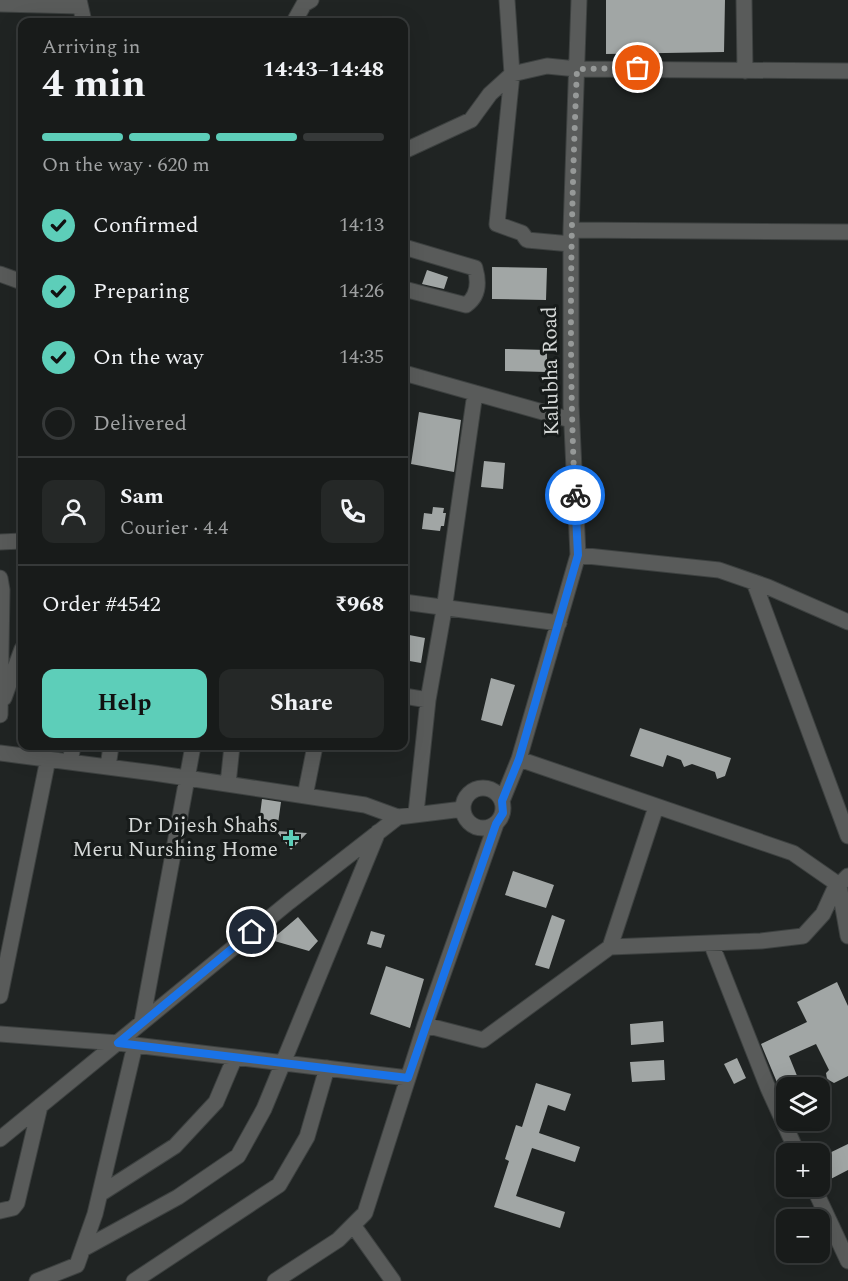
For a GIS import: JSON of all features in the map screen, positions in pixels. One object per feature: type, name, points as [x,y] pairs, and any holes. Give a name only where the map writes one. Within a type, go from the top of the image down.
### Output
[{"type":"street","points":[[507,0],[512,74],[497,224],[522,233],[527,240],[571,237],[848,232]]},
{"type":"street","name":"Kalubha Road","points":[[502,801],[518,763],[578,555],[571,420],[571,237],[579,0]]},
{"type":"street","points":[[744,0],[745,71]]},
{"type":"street","points":[[296,18],[307,1]]},
{"type":"street","points":[[0,4],[79,3],[83,18]]},
{"type":"street","points":[[408,148],[471,120],[489,94],[512,74],[547,66],[577,69],[848,71]]},
{"type":"street","points":[[408,248],[475,268],[478,284],[473,300],[466,304],[408,291]]},
{"type":"street","points":[[0,274],[18,281]]},
{"type":"street","points":[[408,374],[571,420]]},
{"type":"street","points":[[422,813],[428,700],[444,610],[475,393]]},
{"type":"street","points":[[0,542],[18,541]]},
{"type":"street","points":[[578,555],[719,570],[754,582],[848,622]]},
{"type":"street","points":[[0,578],[0,715]]},
{"type":"street","points":[[754,582],[848,836]]},
{"type":"street","points":[[408,603],[444,610],[559,622]]},
{"type":"street","points":[[0,708],[18,660]]},
{"type":"street","points":[[408,697],[428,700]]},
{"type":"street","points":[[70,762],[72,750]]},
{"type":"street","points":[[108,767],[110,750]]},
{"type":"street","points":[[142,1022],[192,750]]},
{"type":"street","points":[[228,784],[232,750]]},
{"type":"street","points":[[305,796],[314,750]]},
{"type":"street","points":[[0,753],[365,805],[398,817]]},
{"type":"street","points":[[0,996],[48,759]]},
{"type":"street","points":[[490,789],[518,763],[793,853],[843,881]]},
{"type":"street","points":[[0,1139],[398,817],[465,802],[478,788],[490,789],[502,801],[503,813],[496,824],[425,1025],[365,1213],[338,1240],[275,1281]]},
{"type":"street","points":[[465,802],[467,821],[477,828],[496,824]]},
{"type":"street","points":[[610,947],[656,807]]},
{"type":"street","points":[[477,828],[482,868]]},
{"type":"street","points":[[83,1249],[177,1197],[238,1156],[264,1109],[284,1063],[379,831]]},
{"type":"street","points":[[843,881],[848,936]]},
{"type":"street","points":[[425,1025],[483,1040],[610,947],[803,936],[823,914],[843,881]]},
{"type":"street","points":[[711,943],[768,1088],[793,1143]]},
{"type":"street","points":[[0,1034],[118,1043],[408,1078]]},
{"type":"street","points":[[75,1281],[77,1265],[100,1194],[135,1045]]},
{"type":"street","points":[[100,1194],[175,1146],[216,1102],[235,1057]]},
{"type":"street","points":[[134,1281],[279,1185],[307,1137],[327,1068]]},
{"type":"street","points":[[0,1211],[13,1208],[17,1203],[40,1106]]},
{"type":"street","points":[[818,1197],[848,1261]]},
{"type":"street","points":[[353,1225],[393,1281]]},
{"type":"street","points":[[37,1281],[77,1265]]},
{"type":"building","points":[[606,0],[725,0],[724,52],[606,54]]},
{"type":"building","points":[[492,267],[547,268],[546,300],[492,299]]},
{"type":"building","points":[[427,270],[448,277],[444,289],[422,284]]},
{"type":"building","points":[[505,349],[547,350],[547,372],[505,371]]},
{"type":"building","points":[[419,412],[461,420],[454,472],[411,464]]},
{"type":"building","points":[[484,461],[505,463],[503,489],[481,487]]},
{"type":"building","points":[[433,507],[444,508],[443,513],[446,513],[444,526],[441,526],[440,531],[422,529],[424,513],[432,514]]},
{"type":"building","points":[[408,635],[425,638],[421,663],[408,661]]},
{"type":"building","points":[[491,678],[515,685],[502,726],[481,720]]},
{"type":"building","points":[[640,728],[731,758],[725,776],[717,779],[715,772],[692,764],[684,767],[681,760],[667,755],[663,767],[630,756]]},
{"type":"building","points":[[262,799],[281,802],[277,831],[307,833],[291,850],[271,824],[259,823]]},
{"type":"building","points":[[513,871],[554,885],[546,908],[505,895]]},
{"type":"building","points":[[552,915],[565,920],[549,969],[535,965]]},
{"type":"building","points":[[298,917],[318,941],[309,951],[271,940]]},
{"type":"building","points":[[371,931],[385,935],[381,948],[367,944]]},
{"type":"building","points":[[386,966],[424,979],[410,1028],[370,1014]]},
{"type":"building","points":[[837,982],[848,1006],[848,1076],[834,1083],[830,1081],[826,1073],[829,1070],[816,1044],[789,1056],[798,1077],[776,1077],[776,1080],[761,1044],[807,1022],[797,1002]]},
{"type":"building","points":[[663,1021],[664,1042],[631,1045],[630,1024]]},
{"type":"building","points":[[737,1058],[746,1078],[734,1084],[724,1064]]},
{"type":"building","points":[[664,1060],[665,1080],[632,1082],[630,1062]]},
{"type":"building","points":[[536,1083],[571,1094],[565,1111],[548,1105],[539,1133],[580,1147],[575,1162],[532,1148],[516,1196],[565,1212],[560,1228],[494,1207],[509,1161],[505,1159],[516,1125],[522,1127]]},
{"type":"building","points":[[848,1144],[848,1170],[830,1179],[830,1153]]},
{"type":"way so far","points":[[575,495],[571,405],[571,230],[577,69],[638,68]]},
{"type":"place","name":"Dr Dijesh Shahs Meru Nurshing Home","points":[[291,838]]},
{"type":"route","points":[[252,932],[118,1043],[408,1078],[496,824],[503,813],[502,801],[519,759],[578,555],[575,495]]}]
